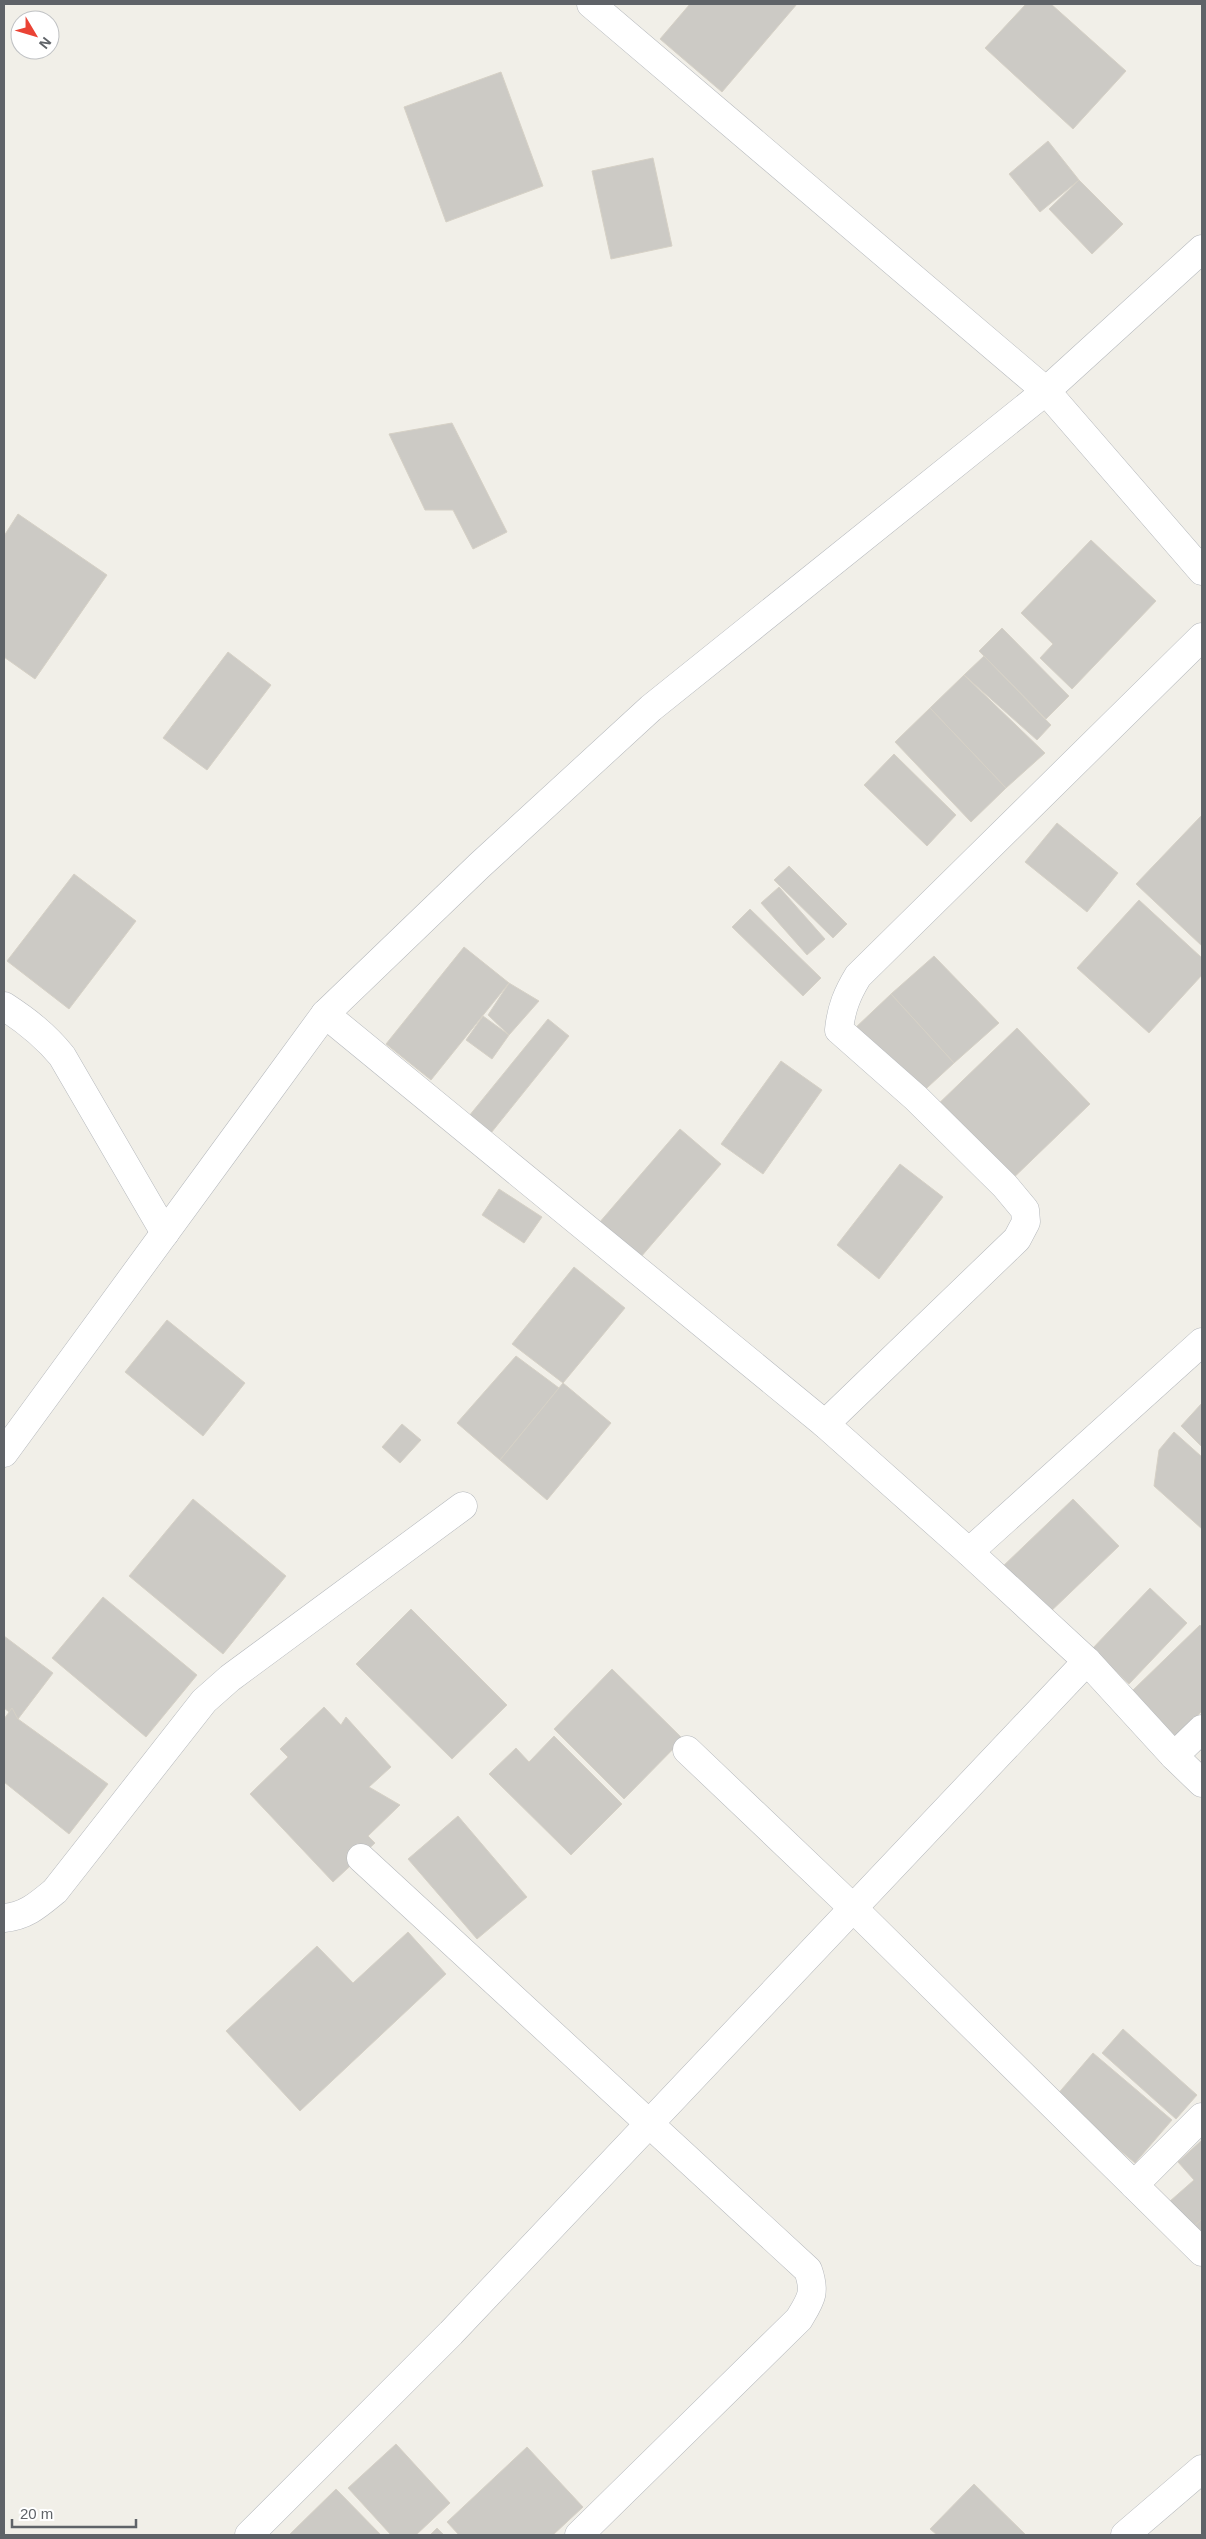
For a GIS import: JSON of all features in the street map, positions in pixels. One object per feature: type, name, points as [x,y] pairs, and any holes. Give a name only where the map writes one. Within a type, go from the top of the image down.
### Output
[{"type":"street","points":[[591,4],[1046,391],[1202,571]]},
{"type":"street","points":[[4,1453],[325,1014],[480,865],[651,708],[1046,391],[1202,249]]},
{"type":"street","points":[[825,1424],[1017,1239],[1026,1222],[1025,1210],[1005,1186],[916,1098],[839,1030],[841,1012],[847,994],[858,976],[1202,637]]},
{"type":"street","points":[[4,1006],[30,1023],[48,1039],[62,1056],[165,1233]]},
{"type":"street","points":[[325,1014],[825,1424],[969,1552],[1087,1661],[1174,1756],[1202,1783]]},
{"type":"street","points":[[969,1552],[1202,1342]]},
{"type":"street","points":[[4,1918],[18,1917],[33,1910],[55,1891],[204,1701],[224,1684],[463,1506]]},
{"type":"street","points":[[249,2535],[450,2333],[1087,1661]]},
{"type":"street","points":[[1174,1756],[1202,1728]]},
{"type":"street","points":[[687,1750],[853,1908],[1202,2252]]},
{"type":"street","points":[[360,1858],[808,2270],[814,2287],[809,2302],[798,2318],[579,2535]]},
{"type":"street","points":[[1134,2185],[1202,2117]]},
{"type":"street","points":[[1125,2535],[1202,2469]]},
{"type":"building","points":[[690,4],[797,4],[722,92],[660,39]]},
{"type":"building","points":[[1026,4],[1051,4],[1126,71],[1073,129],[985,48]]},
{"type":"building","points":[[501,72],[543,186],[446,222],[404,107]]},
{"type":"building","points":[[1048,141],[1079,180],[1040,212],[1009,174]]},
{"type":"building","points":[[653,158],[672,246],[611,259],[592,171]]},
{"type":"building","points":[[1079,180],[1123,224],[1092,254],[1049,209]]},
{"type":"building","points":[[452,423],[507,532],[473,549],[453,510],[425,510],[389,434]]},
{"type":"building","points":[[18,514],[107,575],[35,679],[4,657],[4,536]]},
{"type":"building","points":[[1091,540],[1156,601],[1072,689],[1040,658],[1053,644],[1021,613]]},
{"type":"building","points":[[1002,628],[1069,696],[1046,719],[979,651]]},
{"type":"building","points":[[228,652],[271,685],[207,770],[163,738]]},
{"type":"building","points":[[984,656],[1051,725],[1037,740],[964,675]]},
{"type":"building","points":[[964,675],[1045,753],[1006,788],[930,708]]},
{"type":"building","points":[[930,708],[1006,788],[971,822],[895,742]]},
{"type":"building","points":[[894,754],[956,815],[927,846],[864,785]]},
{"type":"building","points":[[1202,817],[1202,946],[1136,884]]},
{"type":"building","points":[[1057,823],[1118,873],[1087,912],[1025,862]]},
{"type":"building","points":[[789,866],[847,924],[833,938],[774,880]]},
{"type":"building","points":[[74,874],[136,921],[69,1009],[7,961]]},
{"type":"building","points":[[779,887],[825,939],[807,955],[761,903]]},
{"type":"building","points":[[1139,900],[1202,958],[1202,975],[1149,1033],[1077,968]]},
{"type":"building","points":[[750,909],[821,978],[803,996],[732,927]]},
{"type":"building","points":[[464,947],[509,983],[431,1080],[386,1044]]},
{"type":"building","points":[[934,956],[999,1023],[954,1063],[891,994]]},
{"type":"building","points":[[509,983],[539,1001],[509,1035],[488,1015]]},
{"type":"building","points":[[891,994],[954,1063],[916,1098],[853,1030]]},
{"type":"building","points":[[483,1016],[509,1035],[492,1059],[466,1040]]},
{"type":"building","points":[[548,1019],[569,1036],[491,1133],[469,1116]]},
{"type":"building","points":[[1017,1028],[1090,1104],[1005,1186],[932,1110]]},
{"type":"building","points":[[781,1061],[822,1090],[763,1174],[721,1144]]},
{"type":"building","points":[[680,1129],[721,1164],[640,1258],[599,1223]]},
{"type":"building","points":[[900,1164],[943,1197],[879,1279],[837,1245]]},
{"type":"building","points":[[499,1189],[542,1217],[524,1243],[482,1215]]},
{"type":"building","points":[[574,1267],[625,1308],[563,1383],[512,1344]]},
{"type":"building","points":[[167,1320],[245,1383],[203,1436],[125,1372]]},
{"type":"building","points":[[516,1356],[559,1388],[500,1460],[457,1423]]},
{"type":"building","points":[[563,1383],[611,1423],[547,1500],[500,1460]]},
{"type":"building","points":[[1202,1403],[1202,1447],[1181,1426]]},
{"type":"building","points":[[402,1424],[421,1440],[400,1463],[382,1447]]},
{"type":"building","points":[[1174,1432],[1202,1457],[1202,1529],[1154,1486],[1159,1450]]},
{"type":"building","points":[[193,1499],[286,1576],[223,1654],[129,1576]]},
{"type":"building","points":[[1073,1499],[1119,1546],[1046,1616],[1000,1569]]},
{"type":"building","points":[[1150,1588],[1187,1623],[1129,1684],[1092,1649]]},
{"type":"building","points":[[103,1597],[197,1675],[146,1737],[52,1658]]},
{"type":"building","points":[[411,1609],[507,1705],[452,1759],[356,1664]]},
{"type":"building","points":[[1200,1625],[1202,1627],[1202,1711],[1175,1738],[1131,1692]]},
{"type":"building","points":[[4,1636],[53,1673],[18,1719],[4,1708]]},
{"type":"building","points":[[612,1669],[683,1739],[624,1799],[554,1729]]},
{"type":"building","points":[[324,1707],[341,1725],[346,1717],[391,1767],[369,1787],[400,1805],[368,1836],[375,1843],[333,1882],[250,1794],[288,1757],[280,1749]]},
{"type":"building","points":[[12,1708],[18,1719],[108,1784],[69,1834],[4,1782],[4,1719]]},
{"type":"building","points":[[554,1736],[622,1804],[571,1855],[489,1774],[516,1748],[529,1762]]},
{"type":"building","points":[[458,1816],[527,1897],[477,1939],[408,1859]]},
{"type":"building","points":[[408,1932],[446,1974],[300,2111],[226,2031],[317,1946],[353,1983]]},
{"type":"building","points":[[1123,2029],[1197,2095],[1176,2119],[1102,2053]]},
{"type":"building","points":[[1093,2053],[1172,2120],[1135,2163],[1056,2096]]},
{"type":"building","points":[[1202,2140],[1202,2221],[1185,2236],[1161,2209],[1194,2180],[1178,2162]]},
{"type":"building","points":[[1202,2219],[1202,2253],[1185,2234]]},
{"type":"building","points":[[396,2444],[450,2503],[416,2535],[391,2535],[348,2488]]},
{"type":"building","points":[[527,2447],[583,2507],[553,2535],[459,2535],[447,2522]]},
{"type":"building","points":[[974,2484],[1026,2535],[937,2535],[930,2529]]},
{"type":"building","points":[[336,2489],[381,2535],[289,2535]]},
{"type":"building","points":[[437,2528],[444,2535],[430,2535]]}]
